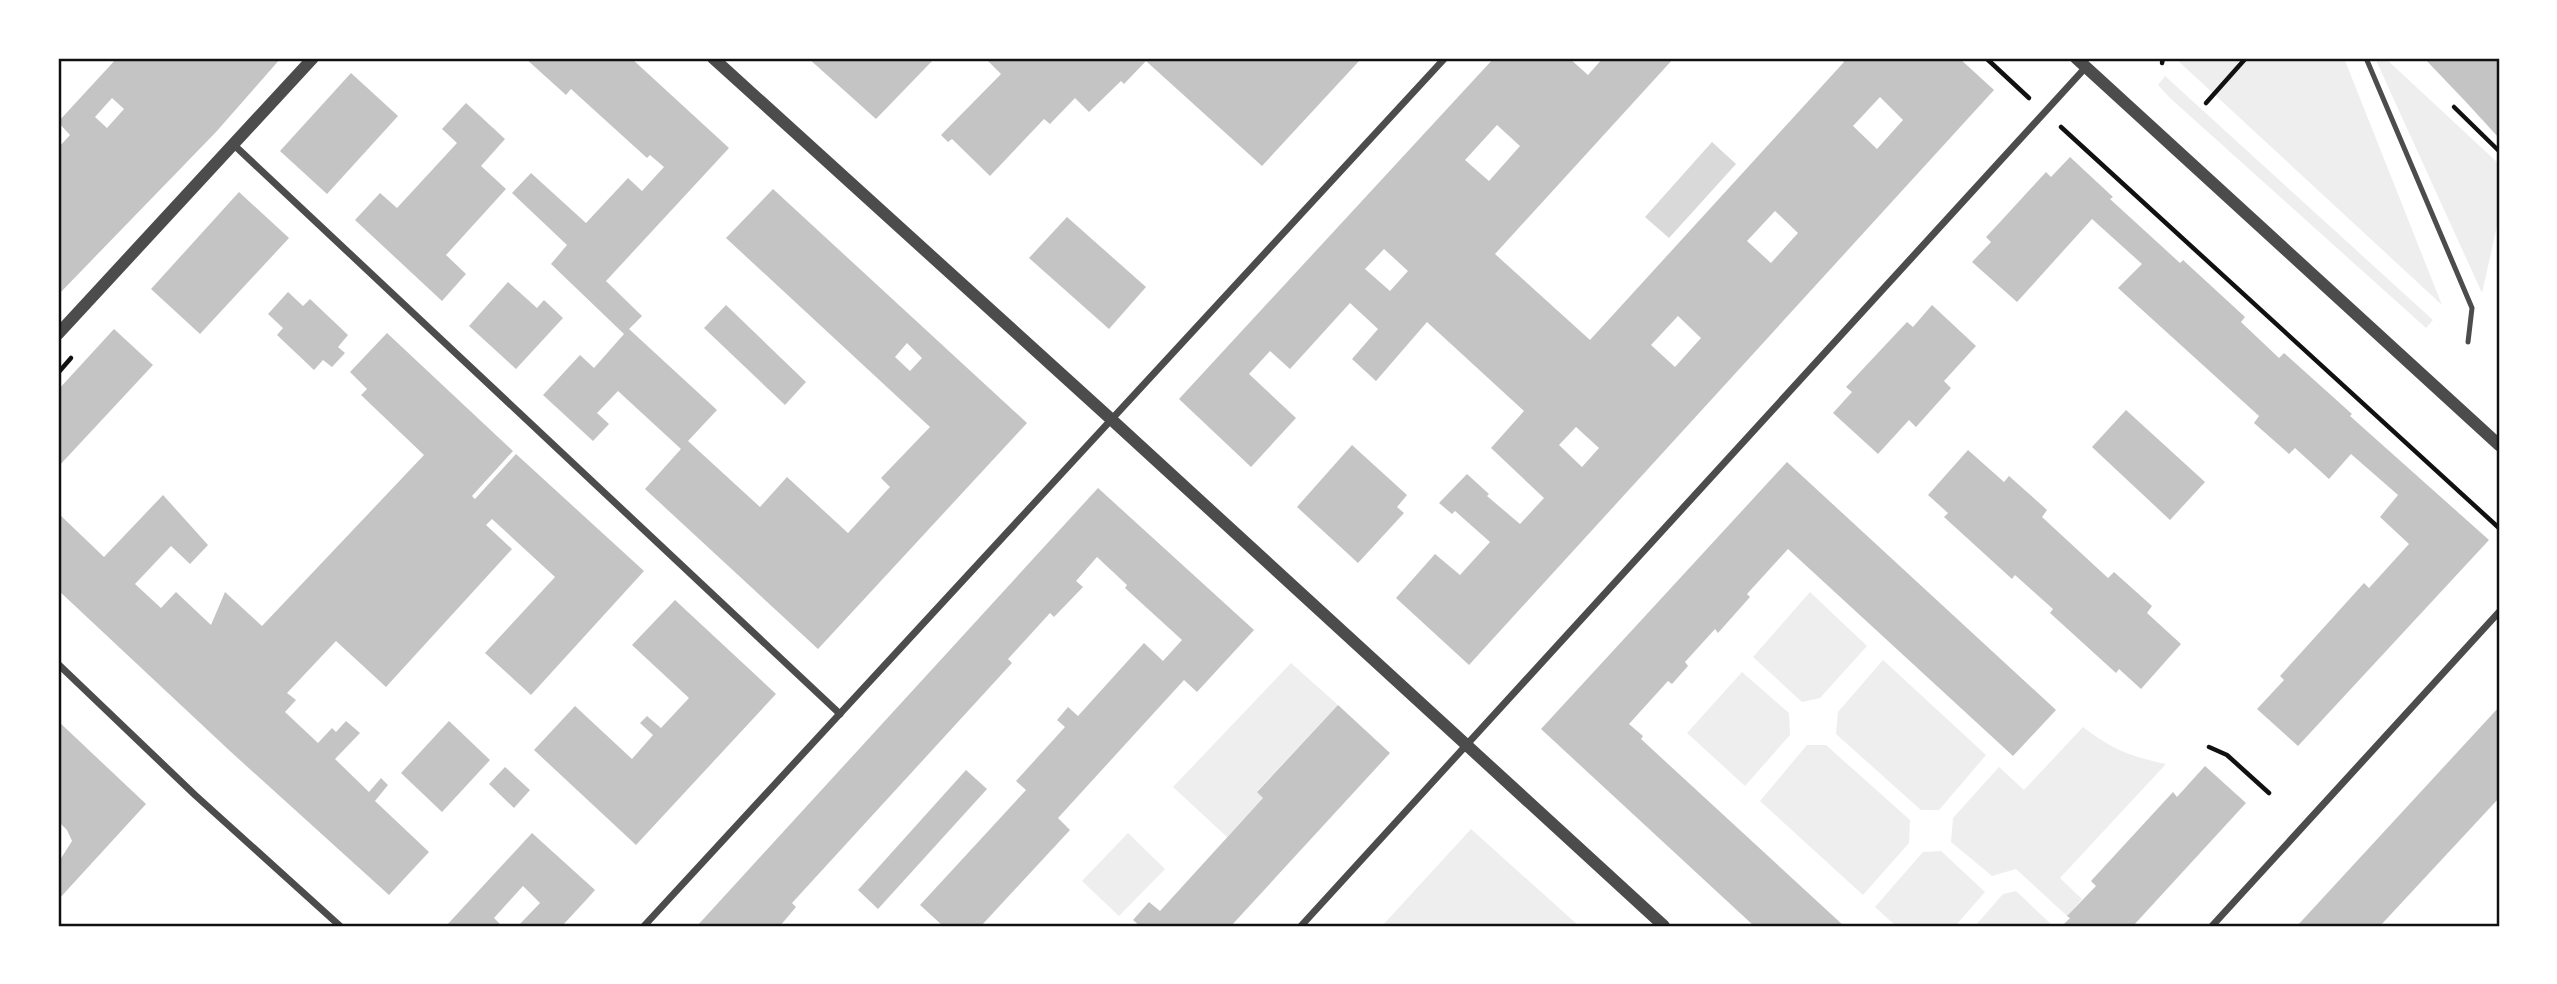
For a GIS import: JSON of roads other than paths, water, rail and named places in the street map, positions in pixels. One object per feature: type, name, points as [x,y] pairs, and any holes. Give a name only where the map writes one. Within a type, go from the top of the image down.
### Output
[{"type":"street","points":[[58,334],[313,58]]},
{"type":"street","points":[[712,58],[1664,926]]},
{"type":"street","points":[[644,926],[1444,58]]},
{"type":"street","points":[[1301,926],[2081,62],[2499,445]]},
{"type":"street","points":[[233,144],[840,714]]},
{"type":"street","points":[[2212,926],[2499,612]]},
{"type":"street","points":[[58,664],[340,926]]},
{"type":"lane","points":[[2365,58],[2472,308],[2468,342]]}]
